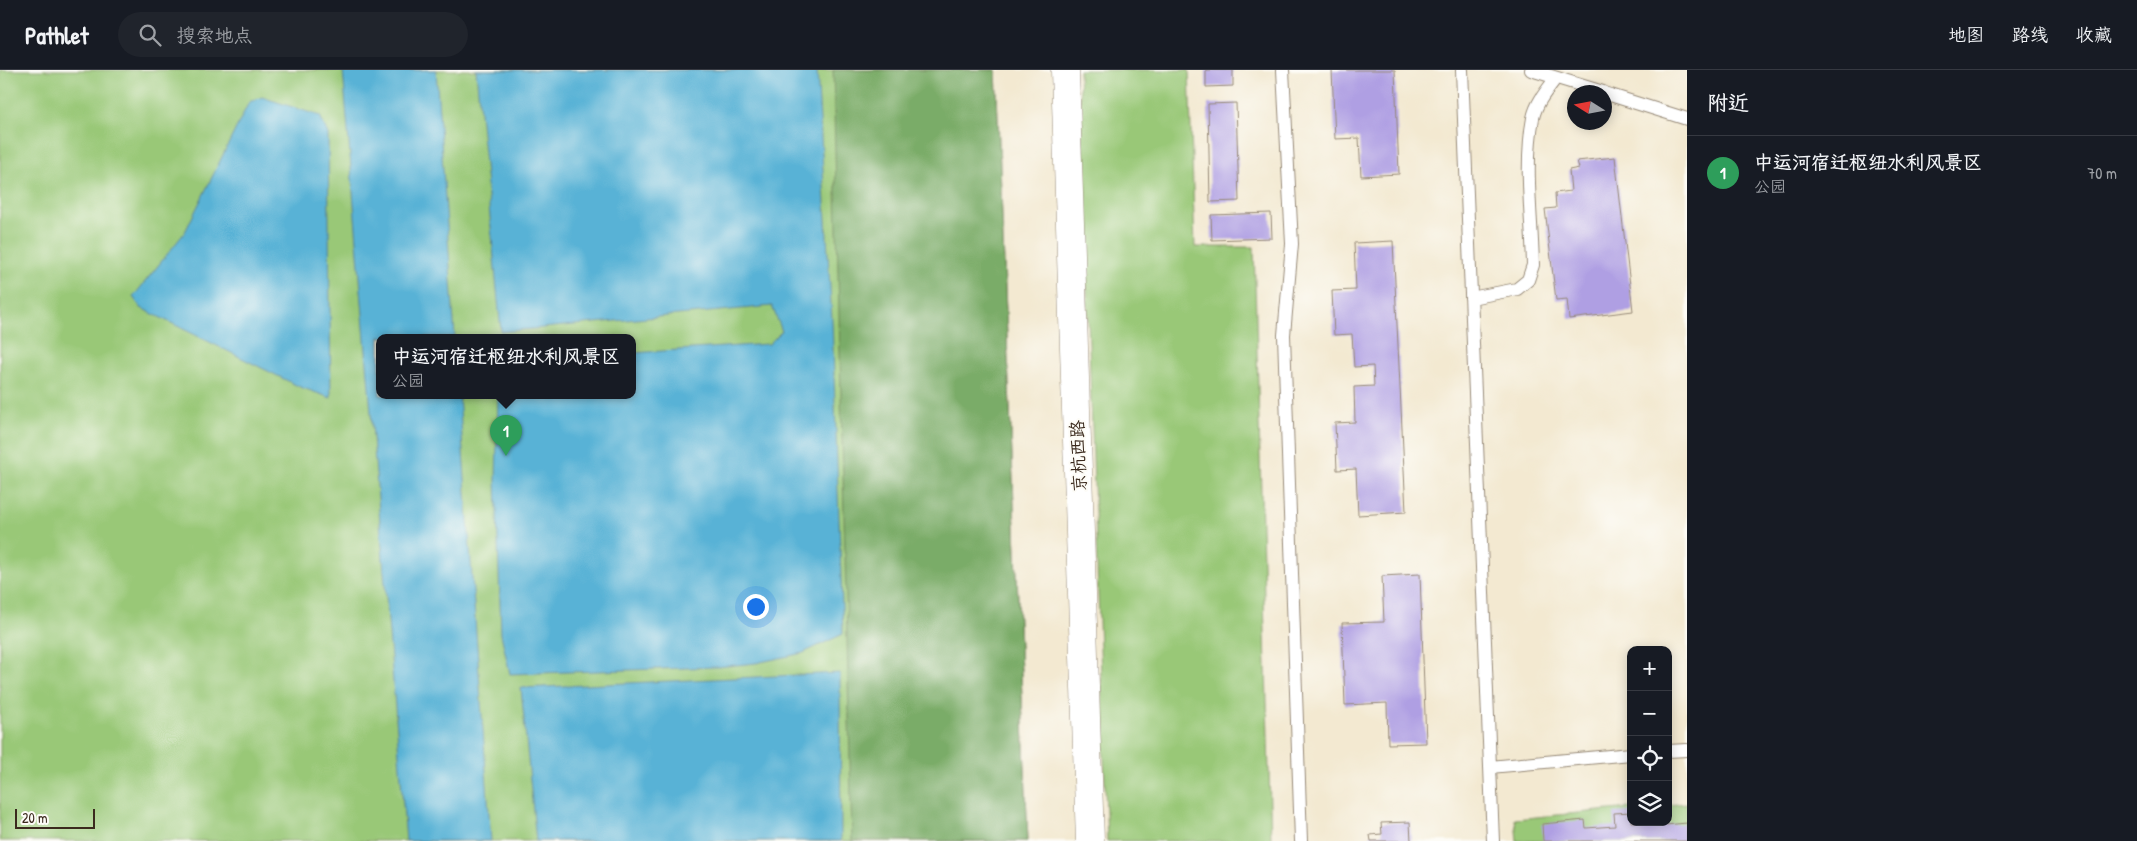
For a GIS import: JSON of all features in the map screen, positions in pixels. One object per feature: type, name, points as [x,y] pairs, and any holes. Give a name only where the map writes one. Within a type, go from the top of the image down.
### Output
[{"type":"street","name":"京杭西路","points":[[1065,70],[1090,841]]},
{"type":"lane","points":[[1283,70],[1292,244],[1284,335],[1301,841]]},
{"type":"lane","points":[[1462,70],[1492,841]]},
{"type":"lane","points":[[1532,70],[1578,85]]},
{"type":"lane","points":[[1471,298],[1517,289],[1528,280],[1533,266],[1530,164],[1533,117],[1542,97],[1556,78]]},
{"type":"lane","points":[[1612,96],[1687,119]]},
{"type":"lane","points":[[1672,751],[1687,750]]},
{"type":"lane","points":[[1490,767],[1627,754]]},
{"type":"green space","points":[[0,70],[996,70],[1028,841],[0,841]]},
{"type":"green space","points":[[833,70],[996,70],[1028,841],[852,841]]},
{"type":"green space","points":[[1079,70],[1189,70],[1195,247],[1254,247],[1271,841],[1107,841]]},
{"type":"green space","points":[[1687,803],[1687,841],[1517,841],[1515,819],[1627,808],[1627,826],[1672,826],[1672,805]]},
{"type":"water","points":[[343,70],[436,70],[455,334],[376,334],[376,399],[459,399],[491,841],[406,841]]},
{"type":"water","points":[[476,70],[817,70],[832,320],[843,634],[803,653],[756,663],[717,667],[510,674],[501,634],[496,481],[498,399],[636,399],[636,353],[769,344],[782,331],[772,306],[501,332]]},
{"type":"water","points":[[262,97],[320,116],[328,134],[331,398],[300,387],[141,308],[133,297],[185,232],[249,102]]},
{"type":"water","points":[[840,673],[841,841],[536,841],[521,688]]},
{"type":"building","points":[[1206,70],[1233,70],[1233,86],[1206,87]]},
{"type":"building","points":[[1332,70],[1395,70],[1399,174],[1361,176],[1359,138],[1335,139]]},
{"type":"building","points":[[1236,103],[1239,201],[1210,202],[1208,104]]},
{"type":"building","points":[[1615,157],[1633,311],[1569,319],[1567,299],[1556,300],[1545,209],[1556,208],[1555,193],[1571,191],[1569,170],[1579,168],[1577,161]]},
{"type":"building","points":[[1271,213],[1272,238],[1212,240],[1211,215]]},
{"type":"building","points":[[1393,241],[1406,512],[1358,515],[1356,469],[1337,470],[1335,423],[1355,422],[1354,387],[1374,386],[1373,366],[1354,367],[1352,334],[1334,335],[1332,291],[1356,290],[1354,243]]},
{"type":"building","points":[[1420,574],[1426,743],[1388,744],[1387,703],[1345,705],[1342,623],[1384,622],[1382,576]]},
{"type":"building","points":[[1627,812],[1627,826],[1672,826],[1672,824],[1687,823],[1687,841],[1543,841],[1542,824],[1585,820],[1586,828],[1615,826],[1614,813]]},
{"type":"building","points":[[1410,822],[1411,841],[1371,841],[1370,835],[1382,834],[1381,823]]},
{"type":"place","name":"中运河宿迁枢纽水利风景区","points":[[506,456]]}]
